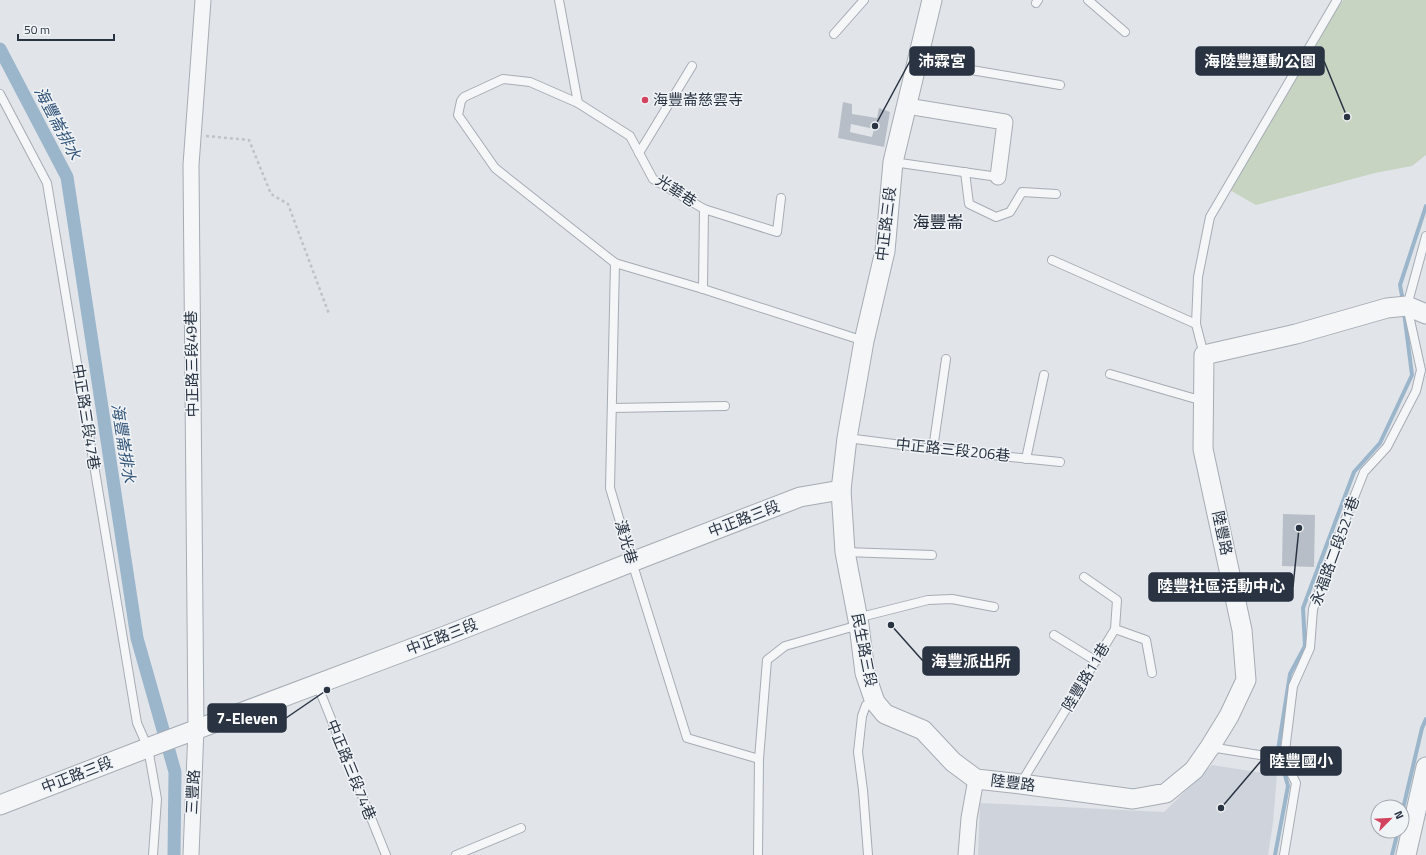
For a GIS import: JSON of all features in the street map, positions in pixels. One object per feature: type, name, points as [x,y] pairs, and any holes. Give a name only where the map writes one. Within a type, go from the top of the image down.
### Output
[{"type":"street","name":"中正路三段49巷","points":[[190,732],[191,165],[203,0]]},
{"type":"street","name":"中正路三段","points":[[0,805],[151,746],[445,636],[800,497],[841,490],[847,438],[864,341],[885,252],[893,162],[932,0]]},
{"type":"street","points":[[907,106],[1005,122],[998,177]]},
{"type":"street","points":[[1204,355],[1296,334],[1387,308],[1407,306],[1426,314]]},
{"type":"street","name":"陸豐路","points":[[976,779],[1133,799],[1166,793],[1194,770],[1229,716],[1246,680],[1242,630],[1203,449],[1204,355]]},
{"type":"street","name":"民生路三段","points":[[841,490],[845,552],[858,621],[865,673],[875,702],[885,714],[923,730],[953,762],[976,779]]},
{"type":"street","name":"三豐路","points":[[190,732],[191,855]]},
{"type":"street","points":[[1406,855],[1426,767]]},
{"type":"street","points":[[966,855],[969,818],[976,779]]},
{"type":"lane","points":[[560,0],[578,103]]},
{"type":"lane","points":[[834,34],[864,0]]},
{"type":"lane","points":[[1088,0],[1125,32]]},
{"type":"lane","points":[[1204,355],[1196,324],[1198,277],[1210,217],[1336,0]]},
{"type":"lane","points":[[918,61],[1060,85]]},
{"type":"lane","points":[[639,153],[692,66]]},
{"type":"lane","name":"光華巷","points":[[615,263],[495,168],[458,115],[461,101],[464,97],[503,79],[530,82],[578,103],[630,136],[653,179],[704,209],[777,232],[781,198]]},
{"type":"lane","name":"中正路三段47巷","points":[[0,94],[47,183],[137,723],[151,746],[157,799],[153,855]]},
{"type":"lane","points":[[893,162],[998,177]]},
{"type":"lane","points":[[965,172],[969,204],[996,217],[1010,212],[1022,192],[1056,194]]},
{"type":"lane","points":[[703,289],[704,209]]},
{"type":"lane","points":[[1407,306],[1426,236]]},
{"type":"lane","points":[[1052,260],[1196,324]]},
{"type":"lane","points":[[615,263],[703,289],[864,341]]},
{"type":"lane","name":"漢光巷","points":[[615,263],[610,488],[687,738],[759,759]]},
{"type":"lane","name":"永福路二段521巷","points":[[1284,759],[1293,686],[1310,648],[1313,609],[1338,538],[1364,472],[1387,447],[1416,391],[1421,370],[1407,306]]},
{"type":"lane","points":[[933,449],[946,359]]},
{"type":"lane","points":[[1110,374],[1203,401]]},
{"type":"lane","points":[[1026,458],[1044,375]]},
{"type":"lane","points":[[612,408],[725,406]]},
{"type":"lane","name":"中正路三段206巷","points":[[847,438],[933,449],[1060,462]]},
{"type":"lane","points":[[845,552],[932,555]]},
{"type":"lane","name":"陸豐路11巷","points":[[1021,784],[1115,629],[1117,600],[1084,577]]},
{"type":"lane","points":[[758,855],[759,759],[767,660],[785,646],[858,621],[928,600],[952,599],[994,607]]},
{"type":"lane","points":[[1115,629],[1146,640],[1152,673]]},
{"type":"lane","points":[[1054,635],[1096,660]]},
{"type":"lane","name":"中正路三段74巷","points":[[317,684],[386,855]]},
{"type":"lane","points":[[868,855],[863,790],[858,752],[862,716],[866,705],[875,702]]},
{"type":"lane","points":[[1210,747],[1284,759],[1296,783],[1284,855]]},
{"type":"lane","points":[[456,855],[521,828]]},
{"type":"path","points":[[193,136],[249,140],[271,194],[288,204],[329,314]]},
{"type":"shaded area","points":[[1212,765],[1277,775],[1273,823],[1268,855],[978,855],[980,803],[1164,812]]},
{"type":"green space","points":[[1343,0],[1426,0],[1426,155],[1412,166],[1375,173],[1256,205],[1226,188],[1291,78]]},
{"type":"building","points":[[843,102],[852,104],[852,114],[877,118],[879,108],[890,112],[884,147],[838,138]],"holes":[[[851,124],[874,129],[872,137],[850,132]]]},
{"type":"building","points":[[1283,514],[1315,515],[1314,567],[1282,566]]},
{"type":"waterway","name":"海豐崙排水","points":[[0,49],[67,177],[137,638],[175,772],[174,855]]},
{"type":"waterway","points":[[1403,301],[1400,285],[1426,206]]},
{"type":"waterway","points":[[1275,855],[1288,786],[1278,750],[1290,674],[1305,646],[1303,608],[1354,472],[1380,443],[1412,375],[1404,312]]},
{"type":"waterway","points":[[1405,799],[1422,728],[1426,719]]},
{"type":"waterway","points":[[1392,855],[1396,839]]},
{"type":"place","name":"海豐崙慈雲寺","points":[[645,100]]},
{"type":"place","name":"海陸豐運動公園","points":[[1347,117]]},
{"type":"place","name":"沛霖宮","points":[[875,126]]},
{"type":"place","name":"陸豐社區活動中心","points":[[1299,528]]},
{"type":"place","name":"海豐派出所","points":[[891,625]]},
{"type":"place","name":"7-Eleven","points":[[327,690]]},
{"type":"place","name":"陸豐國小","points":[[1221,808]]},
{"type":"district","name":"海豐崙","points":[[938,222]]}]
